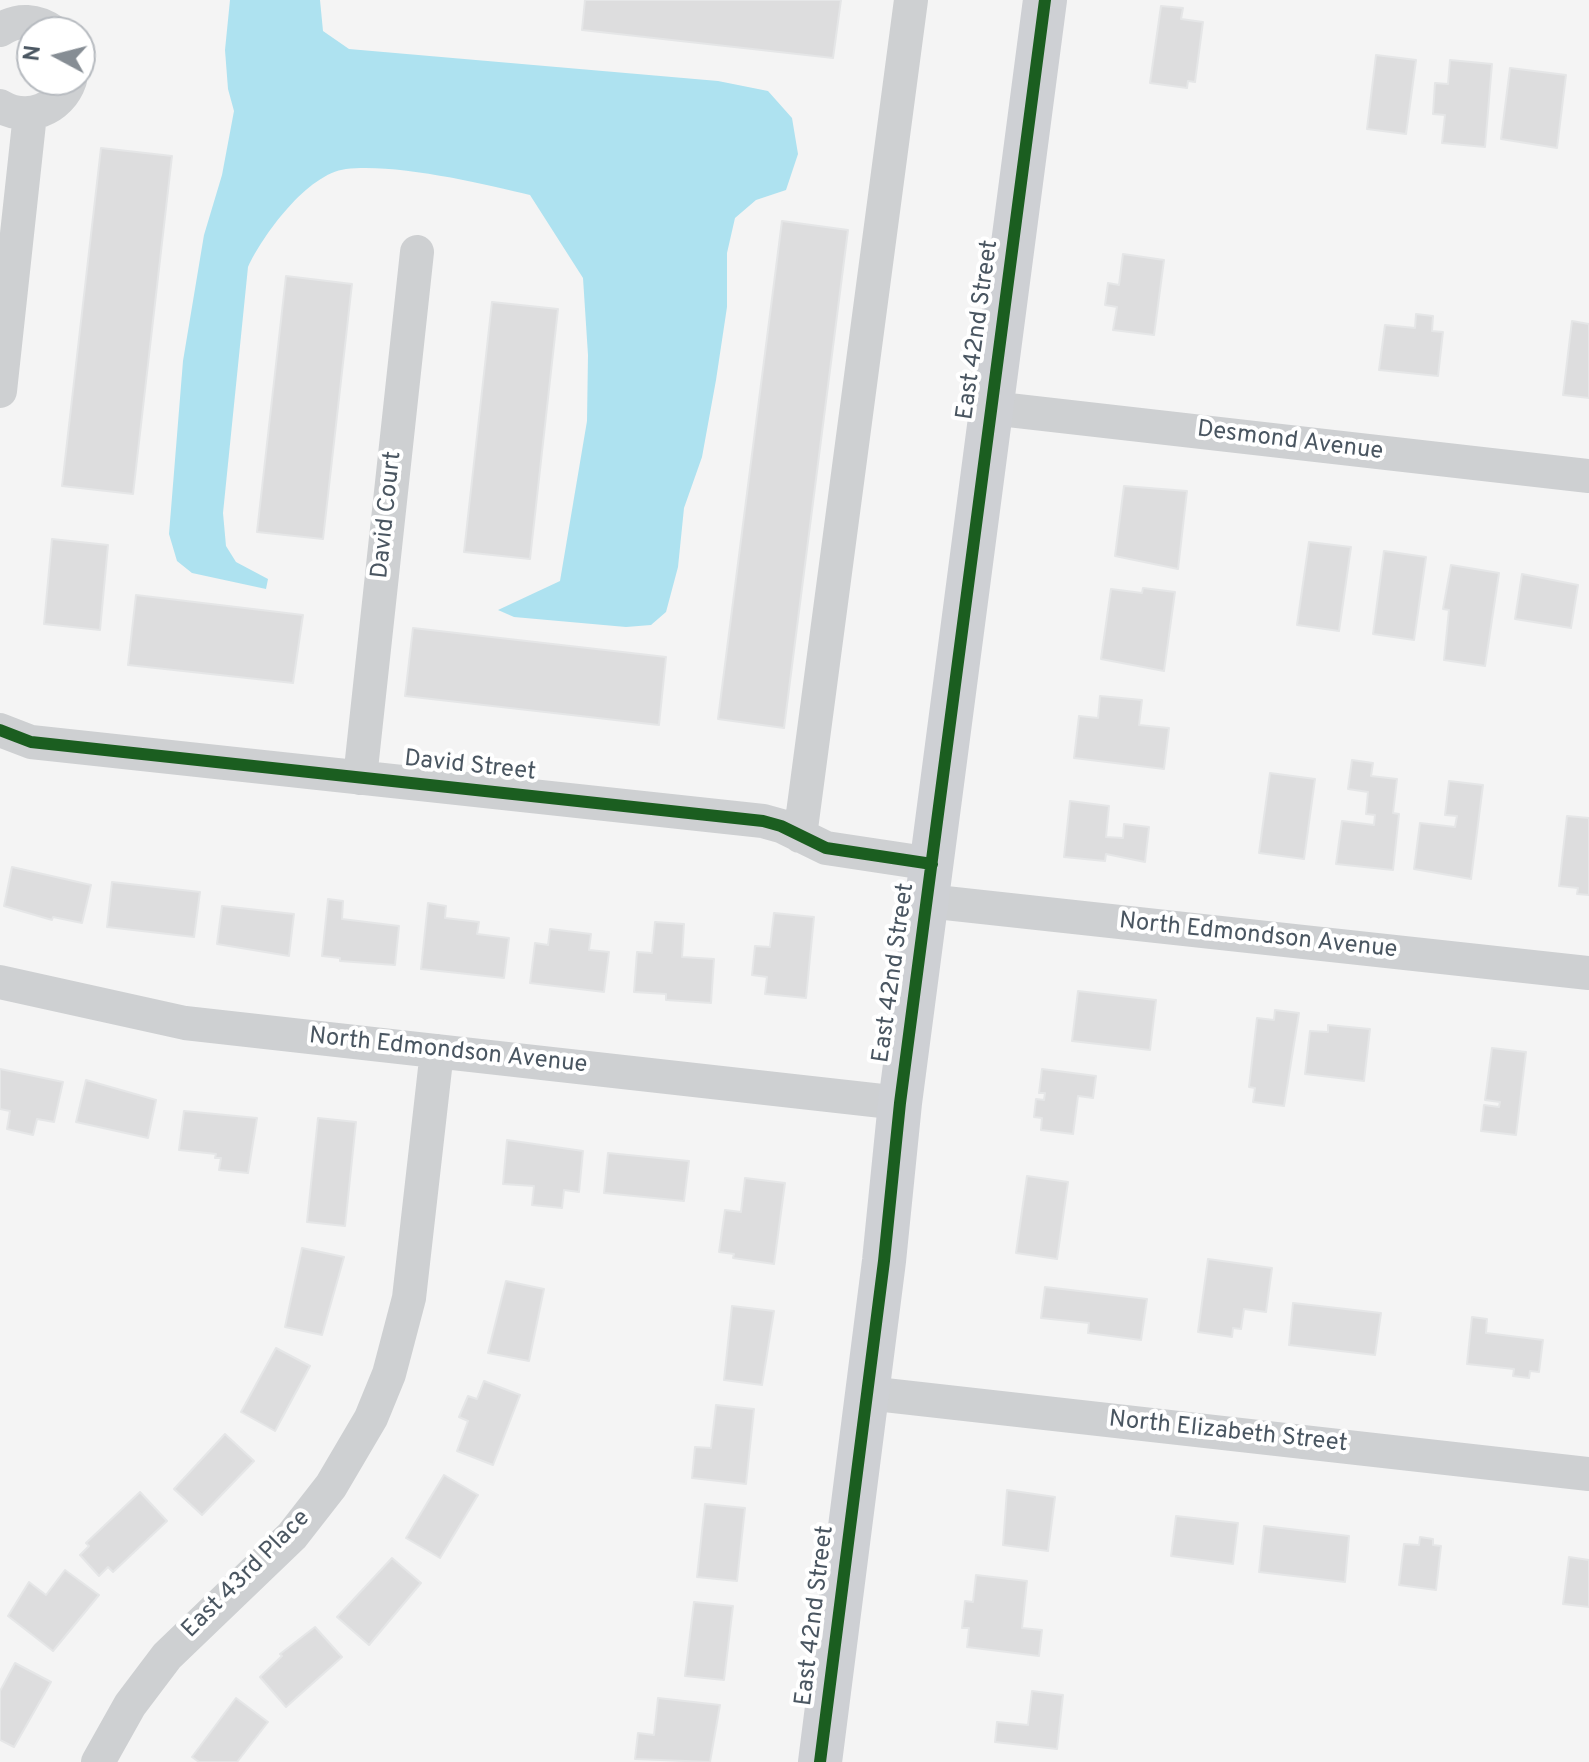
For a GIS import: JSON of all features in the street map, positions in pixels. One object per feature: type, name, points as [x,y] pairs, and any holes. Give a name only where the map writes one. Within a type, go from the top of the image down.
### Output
[{"type":"street","points":[[800,836],[911,0]]},
{"type":"street","name":"East 42nd Street","points":[[820,1762],[900,1103],[1045,0]]},
{"type":"street","points":[[0,391],[15,110],[58,101],[61,96]]},
{"type":"street","name":"David Court","points":[[360,778],[417,252]]},
{"type":"street","name":"Desmond Avenue","points":[[991,408],[1589,476]]},
{"type":"street","name":"David Street","points":[[0,730],[31,742],[763,821],[826,848],[930,882]]},
{"type":"street","name":"North Edmondson Avenue","points":[[930,882],[1589,973]]},
{"type":"street","name":"North Edmondson Avenue","points":[[0,982],[185,1023],[900,1103]]},
{"type":"street","name":"East 43rd Place","points":[[98,1762],[130,1705],[167,1656],[292,1536],[331,1486],[371,1418],[389,1374],[409,1298],[437,1051]]},
{"type":"street","name":"North Elizabeth Street","points":[[867,1393],[1589,1474]]},
{"type":"water","points":[[230,0],[320,0],[323,31],[349,49],[718,81],[768,91],[792,118],[798,154],[786,190],[756,200],[735,218],[727,253],[727,307],[702,457],[684,508],[678,567],[666,612],[651,625],[626,627],[514,617],[498,610],[560,581],[587,421],[588,355],[583,278],[530,195],[413,171],[366,168],[331,173],[316,182],[288,208],[255,254],[248,267],[223,513],[226,546],[236,562],[268,579],[266,589],[192,573],[177,561],[169,534],[183,361],[204,235],[222,175],[234,111],[228,89],[225,50]]},
{"type":"building","points":[[585,0],[841,0],[833,58],[582,30]]},
{"type":"building","points":[[1161,6],[1183,8],[1181,19],[1203,22],[1195,82],[1188,81],[1187,88],[1150,83]]},
{"type":"building","points":[[1376,55],[1416,60],[1406,134],[1367,129]]},
{"type":"building","points":[[1450,60],[1492,64],[1485,147],[1442,143],[1445,115],[1433,114],[1435,83],[1448,84]]},
{"type":"building","points":[[1510,68],[1566,75],[1557,148],[1501,139]]},
{"type":"building","points":[[101,148],[172,156],[133,494],[62,486]]},
{"type":"building","points":[[782,221],[848,230],[784,728],[718,719]]},
{"type":"building","points":[[1123,254],[1164,260],[1154,335],[1113,330],[1117,307],[1105,305],[1108,283],[1119,285]]},
{"type":"building","points":[[286,276],[352,284],[323,539],[257,532]]},
{"type":"building","points":[[492,302],[558,309],[530,559],[464,552]]},
{"type":"building","points":[[1416,314],[1433,316],[1432,331],[1443,332],[1438,376],[1379,370],[1385,325],[1415,328]]},
{"type":"building","points":[[1572,321],[1589,324],[1589,398],[1563,395]]},
{"type":"building","points":[[1124,486],[1187,491],[1178,569],[1115,556]]},
{"type":"building","points":[[52,539],[108,545],[100,630],[44,624]]},
{"type":"building","points":[[1309,542],[1351,547],[1339,631],[1297,625]]},
{"type":"building","points":[[1384,551],[1426,557],[1414,640],[1373,634]]},
{"type":"building","points":[[1451,565],[1499,573],[1485,666],[1444,660],[1449,610],[1443,609]]},
{"type":"building","points":[[1522,574],[1578,585],[1571,628],[1515,619]]},
{"type":"building","points":[[1143,588],[1175,592],[1164,671],[1101,659],[1111,589],[1142,593]]},
{"type":"building","points":[[136,595],[303,615],[293,683],[128,665]]},
{"type":"building","points":[[413,628],[666,657],[659,725],[405,696]]},
{"type":"building","points":[[1100,696],[1142,700],[1139,725],[1169,728],[1164,769],[1074,758],[1079,716],[1098,718]]},
{"type":"building","points":[[1352,760],[1373,763],[1371,776],[1397,779],[1393,813],[1399,814],[1393,870],[1336,864],[1342,821],[1374,825],[1375,815],[1366,814],[1368,792],[1348,789]]},
{"type":"building","points":[[1270,773],[1315,779],[1304,859],[1259,853]]},
{"type":"building","points":[[1449,781],[1483,785],[1471,879],[1414,869],[1420,823],[1455,827],[1457,816],[1445,815]]},
{"type":"building","points":[[1070,801],[1109,806],[1106,837],[1123,838],[1124,824],[1149,827],[1145,862],[1106,854],[1105,861],[1064,857]]},
{"type":"building","points":[[1567,816],[1589,818],[1589,895],[1577,894],[1578,888],[1559,886]]},
{"type":"building","points":[[12,867],[91,885],[82,923],[53,917],[52,920],[4,906]]},
{"type":"building","points":[[112,882],[200,892],[194,937],[107,927]]},
{"type":"building","points":[[328,899],[343,901],[342,919],[399,926],[395,965],[340,961],[340,958],[322,956]]},
{"type":"building","points":[[428,903],[446,906],[445,918],[479,922],[477,934],[509,938],[504,978],[421,969]]},
{"type":"building","points":[[222,906],[294,914],[289,956],[217,944]]},
{"type":"building","points":[[774,913],[814,917],[806,998],[765,994],[767,977],[752,975],[755,946],[770,947]]},
{"type":"building","points":[[655,922],[684,924],[682,957],[714,959],[711,1003],[666,1000],[666,994],[634,992],[637,952],[652,953]]},
{"type":"building","points":[[550,929],[591,934],[589,950],[609,952],[604,992],[530,983],[535,943],[548,945]]},
{"type":"building","points":[[1078,991],[1156,1000],[1150,1050],[1072,1041]]},
{"type":"building","points":[[1275,1010],[1299,1013],[1284,1106],[1253,1102],[1255,1088],[1249,1087],[1257,1018],[1274,1020]]},
{"type":"building","points":[[1328,1025],[1370,1029],[1364,1081],[1305,1074],[1310,1031],[1328,1032]]},
{"type":"building","points":[[1492,1048],[1526,1052],[1516,1135],[1481,1131],[1484,1105],[1499,1107],[1500,1102],[1485,1100]]},
{"type":"building","points":[[0,1069],[63,1082],[54,1122],[37,1119],[33,1135],[7,1129],[10,1111],[0,1109]]},
{"type":"building","points":[[1042,1069],[1096,1076],[1093,1098],[1078,1096],[1073,1134],[1041,1130],[1042,1118],[1034,1117],[1036,1099],[1044,1100],[1045,1093],[1039,1093]]},
{"type":"building","points":[[86,1080],[156,1100],[148,1138],[76,1122]]},
{"type":"building","points":[[184,1111],[257,1118],[248,1173],[219,1170],[221,1158],[215,1158],[216,1154],[179,1150]]},
{"type":"building","points":[[318,1118],[356,1122],[345,1226],[307,1222]]},
{"type":"building","points":[[507,1140],[583,1151],[579,1192],[564,1190],[562,1208],[532,1205],[534,1186],[503,1184]]},
{"type":"building","points":[[608,1153],[689,1161],[684,1201],[604,1193]]},
{"type":"building","points":[[1027,1176],[1068,1182],[1057,1259],[1016,1253]]},
{"type":"building","points":[[745,1178],[785,1183],[774,1264],[733,1258],[734,1254],[719,1252],[725,1210],[741,1212]]},
{"type":"building","points":[[302,1248],[344,1257],[322,1335],[285,1327]]},
{"type":"building","points":[[1208,1259],[1272,1268],[1266,1312],[1244,1309],[1241,1329],[1233,1328],[1232,1337],[1198,1332]]},
{"type":"building","points":[[506,1281],[544,1289],[529,1361],[488,1353]]},
{"type":"building","points":[[1045,1287],[1147,1299],[1141,1340],[1088,1333],[1089,1323],[1041,1318]]},
{"type":"building","points":[[1293,1303],[1381,1313],[1375,1355],[1289,1345]]},
{"type":"building","points":[[732,1306],[774,1311],[762,1385],[724,1380]]},
{"type":"building","points":[[1472,1317],[1487,1319],[1486,1333],[1543,1340],[1539,1372],[1530,1371],[1529,1378],[1513,1376],[1514,1369],[1467,1364]]},
{"type":"building","points":[[276,1348],[310,1366],[275,1431],[241,1412]]},
{"type":"building","points":[[484,1381],[520,1395],[493,1465],[457,1451],[468,1421],[459,1417],[468,1396],[477,1399]]},
{"type":"building","points":[[716,1405],[754,1409],[746,1484],[692,1478],[695,1447],[711,1448]]},
{"type":"building","points":[[225,1434],[254,1461],[202,1515],[174,1489]]},
{"type":"building","points":[[444,1475],[478,1495],[440,1558],[406,1538]]},
{"type":"building","points":[[1007,1490],[1055,1497],[1048,1551],[1003,1545]]},
{"type":"building","points":[[140,1492],[167,1521],[113,1572],[108,1567],[99,1576],[80,1555],[89,1546],[86,1543]]},
{"type":"building","points":[[705,1504],[745,1508],[737,1581],[697,1577]]},
{"type":"building","points":[[1176,1516],[1238,1523],[1233,1564],[1171,1556]]},
{"type":"building","points":[[1264,1526],[1349,1536],[1345,1582],[1259,1572]]},
{"type":"building","points":[[1420,1537],[1433,1539],[1433,1545],[1441,1546],[1436,1590],[1399,1585],[1404,1544],[1419,1545]]},
{"type":"building","points":[[1569,1557],[1589,1560],[1589,1607],[1563,1604]]},
{"type":"building","points":[[392,1558],[421,1583],[369,1645],[337,1617]]},
{"type":"building","points":[[65,1570],[99,1595],[53,1651],[8,1616],[29,1582],[46,1595]]},
{"type":"building","points":[[976,1575],[1027,1581],[1022,1628],[1042,1630],[1039,1656],[967,1647],[969,1628],[962,1628],[965,1601],[973,1602]]},
{"type":"building","points":[[694,1602],[733,1606],[724,1680],[685,1676]]},
{"type":"building","points":[[315,1627],[342,1657],[286,1707],[260,1677],[282,1656],[280,1654]]},
{"type":"building","points":[[15,1663],[51,1682],[14,1747],[0,1740],[0,1691]]},
{"type":"building","points":[[1032,1691],[1063,1695],[1057,1749],[995,1742],[997,1722],[1028,1725]]},
{"type":"building","points":[[236,1698],[268,1722],[237,1762],[199,1762],[192,1757]]},
{"type":"building","points":[[658,1698],[720,1705],[710,1762],[635,1759],[638,1733],[654,1735]]},
{"type":"cycle path","points":[[820,1762],[884,1261],[900,1103],[1045,0]]},
{"type":"cycle path","points":[[0,730],[31,742],[763,821],[781,826],[826,848],[932,864]]}]
